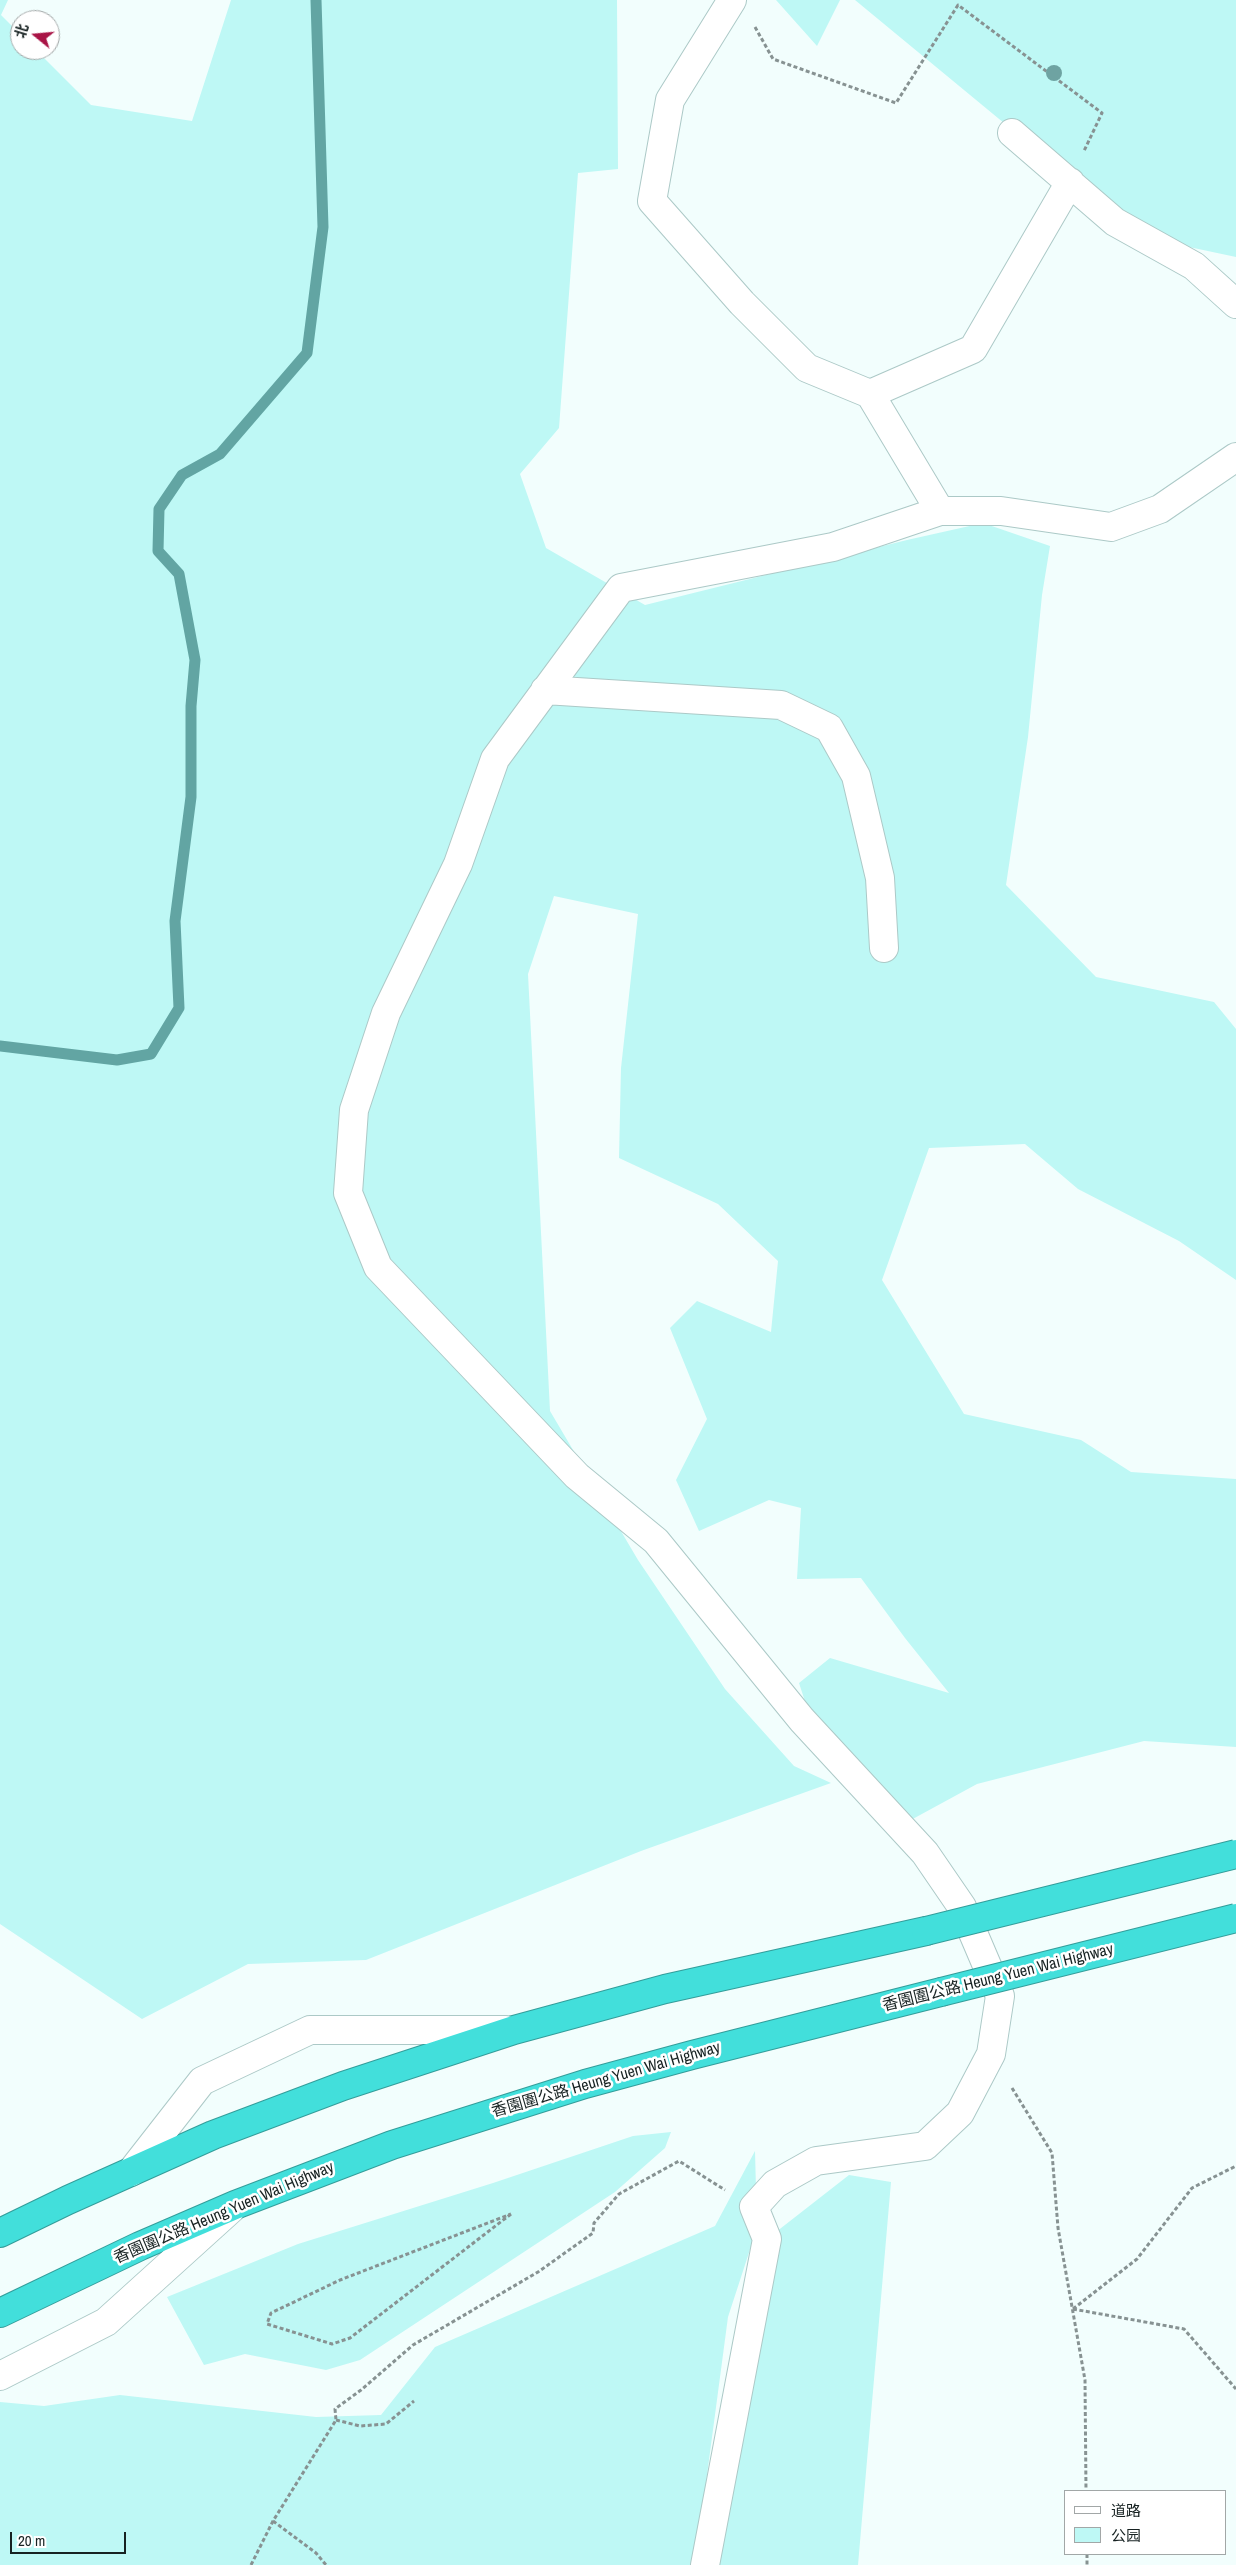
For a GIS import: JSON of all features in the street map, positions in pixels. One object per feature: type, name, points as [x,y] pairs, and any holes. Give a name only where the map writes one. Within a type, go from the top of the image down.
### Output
[{"type":"highway","points":[[0,2233],[213,2135],[343,2086],[514,2030],[665,1989],[926,1931],[1236,1854]]},
{"type":"highway","name":"香園圍公路 Heung Yuen Wai Highway","points":[[0,2313],[140,2246],[235,2205],[392,2146],[539,2098],[683,2057],[1236,1918]]},
{"type":"street","points":[[732,0],[670,100],[652,201],[742,303],[808,368],[870,394],[940,511]]},
{"type":"street","points":[[1012,133],[1115,222],[1194,266],[1236,304]]},
{"type":"street","points":[[870,394],[973,349],[1070,182]]},
{"type":"street","points":[[705,2565],[767,2239],[754,2207],[775,2184],[816,2161],[924,2146],[960,2112],[991,2054],[1000,1996],[962,1907],[925,1853],[802,1720],[656,1541],[577,1476],[378,1267],[348,1193],[354,1110],[386,1013],[458,864],[495,759],[621,588],[833,546],[940,511],[1001,511],[1111,527],[1160,509],[1236,457]]},
{"type":"street","points":[[545,690],[781,705],[829,728],[856,776],[880,878],[884,948]]},
{"type":"street","points":[[131,2172],[202,2081],[310,2030],[514,2030]]},
{"type":"street","points":[[0,2376],[106,2322],[235,2205]]},
{"type":"path","points":[[754,25],[773,59],[896,103],[958,5],[1102,114],[1070,182]]},
{"type":"path","points":[[991,2054],[1052,2153],[1058,2228],[1085,2380],[1086,2490]]},
{"type":"path","points":[[251,2565],[273,2521],[336,2420],[335,2409],[414,2345],[538,2272],[593,2233],[594,2224],[619,2194],[679,2161],[754,2207]]},
{"type":"path","points":[[1073,2309],[1137,2259],[1192,2188],[1236,2166]]},
{"type":"path","points":[[511,2214],[350,2338],[332,2344],[267,2324],[271,2313],[340,2280],[511,2214]]},
{"type":"path","points":[[1073,2309],[1184,2329],[1236,2389]]},
{"type":"path","points":[[336,2420],[360,2426],[386,2424],[414,2402]]},
{"type":"path","points":[[273,2521],[316,2553],[326,2565]]},
{"type":"green space","points":[[0,0],[8,0],[1,15],[10,24],[10,60],[46,60],[91,105],[192,121],[231,0],[617,0],[618,169],[578,173],[559,428],[520,474],[546,548],[645,605],[983,523],[1050,546],[1042,595],[1028,737],[1006,885],[1096,977],[1214,1002],[1236,1029],[1236,1280],[1179,1241],[1078,1189],[1025,1144],[929,1148],[882,1280],[964,1414],[1081,1440],[1131,1472],[1236,1479],[1236,1747],[1144,1741],[977,1784],[909,1821],[816,1735],[799,1683],[830,1658],[949,1693],[905,1638],[861,1578],[797,1579],[801,1508],[769,1500],[699,1531],[676,1480],[707,1419],[670,1328],[697,1301],[771,1332],[778,1261],[718,1204],[619,1158],[621,1068],[638,914],[554,896],[528,974],[550,1411],[638,1560],[725,1689],[794,1766],[831,1783],[641,1851],[366,1960],[248,1964],[142,2019],[0,1924]]},
{"type":"green space","points":[[776,0],[840,0],[817,46]]},
{"type":"green space","points":[[855,0],[1236,0],[1236,257],[1142,237]]},
{"type":"green space","points":[[671,2132],[665,2148],[615,2192],[360,2360],[326,2370],[245,2354],[204,2365],[167,2297],[298,2244],[493,2183],[633,2136]]},
{"type":"green space","points":[[755,2151],[757,2228],[728,2317],[695,2565],[0,2565],[0,2402],[44,2406],[120,2395],[316,2417],[381,2415],[435,2347],[715,2226]]},
{"type":"green space","points":[[849,2175],[891,2182],[858,2565],[705,2565],[767,2239]]},
{"type":"waterway","points":[[0,1046],[117,1060],[151,1054],[179,1008],[175,921],[191,797],[191,706],[195,660],[179,574],[158,551],[159,509],[182,475],[220,454],[307,353],[323,227],[316,0]]}]
